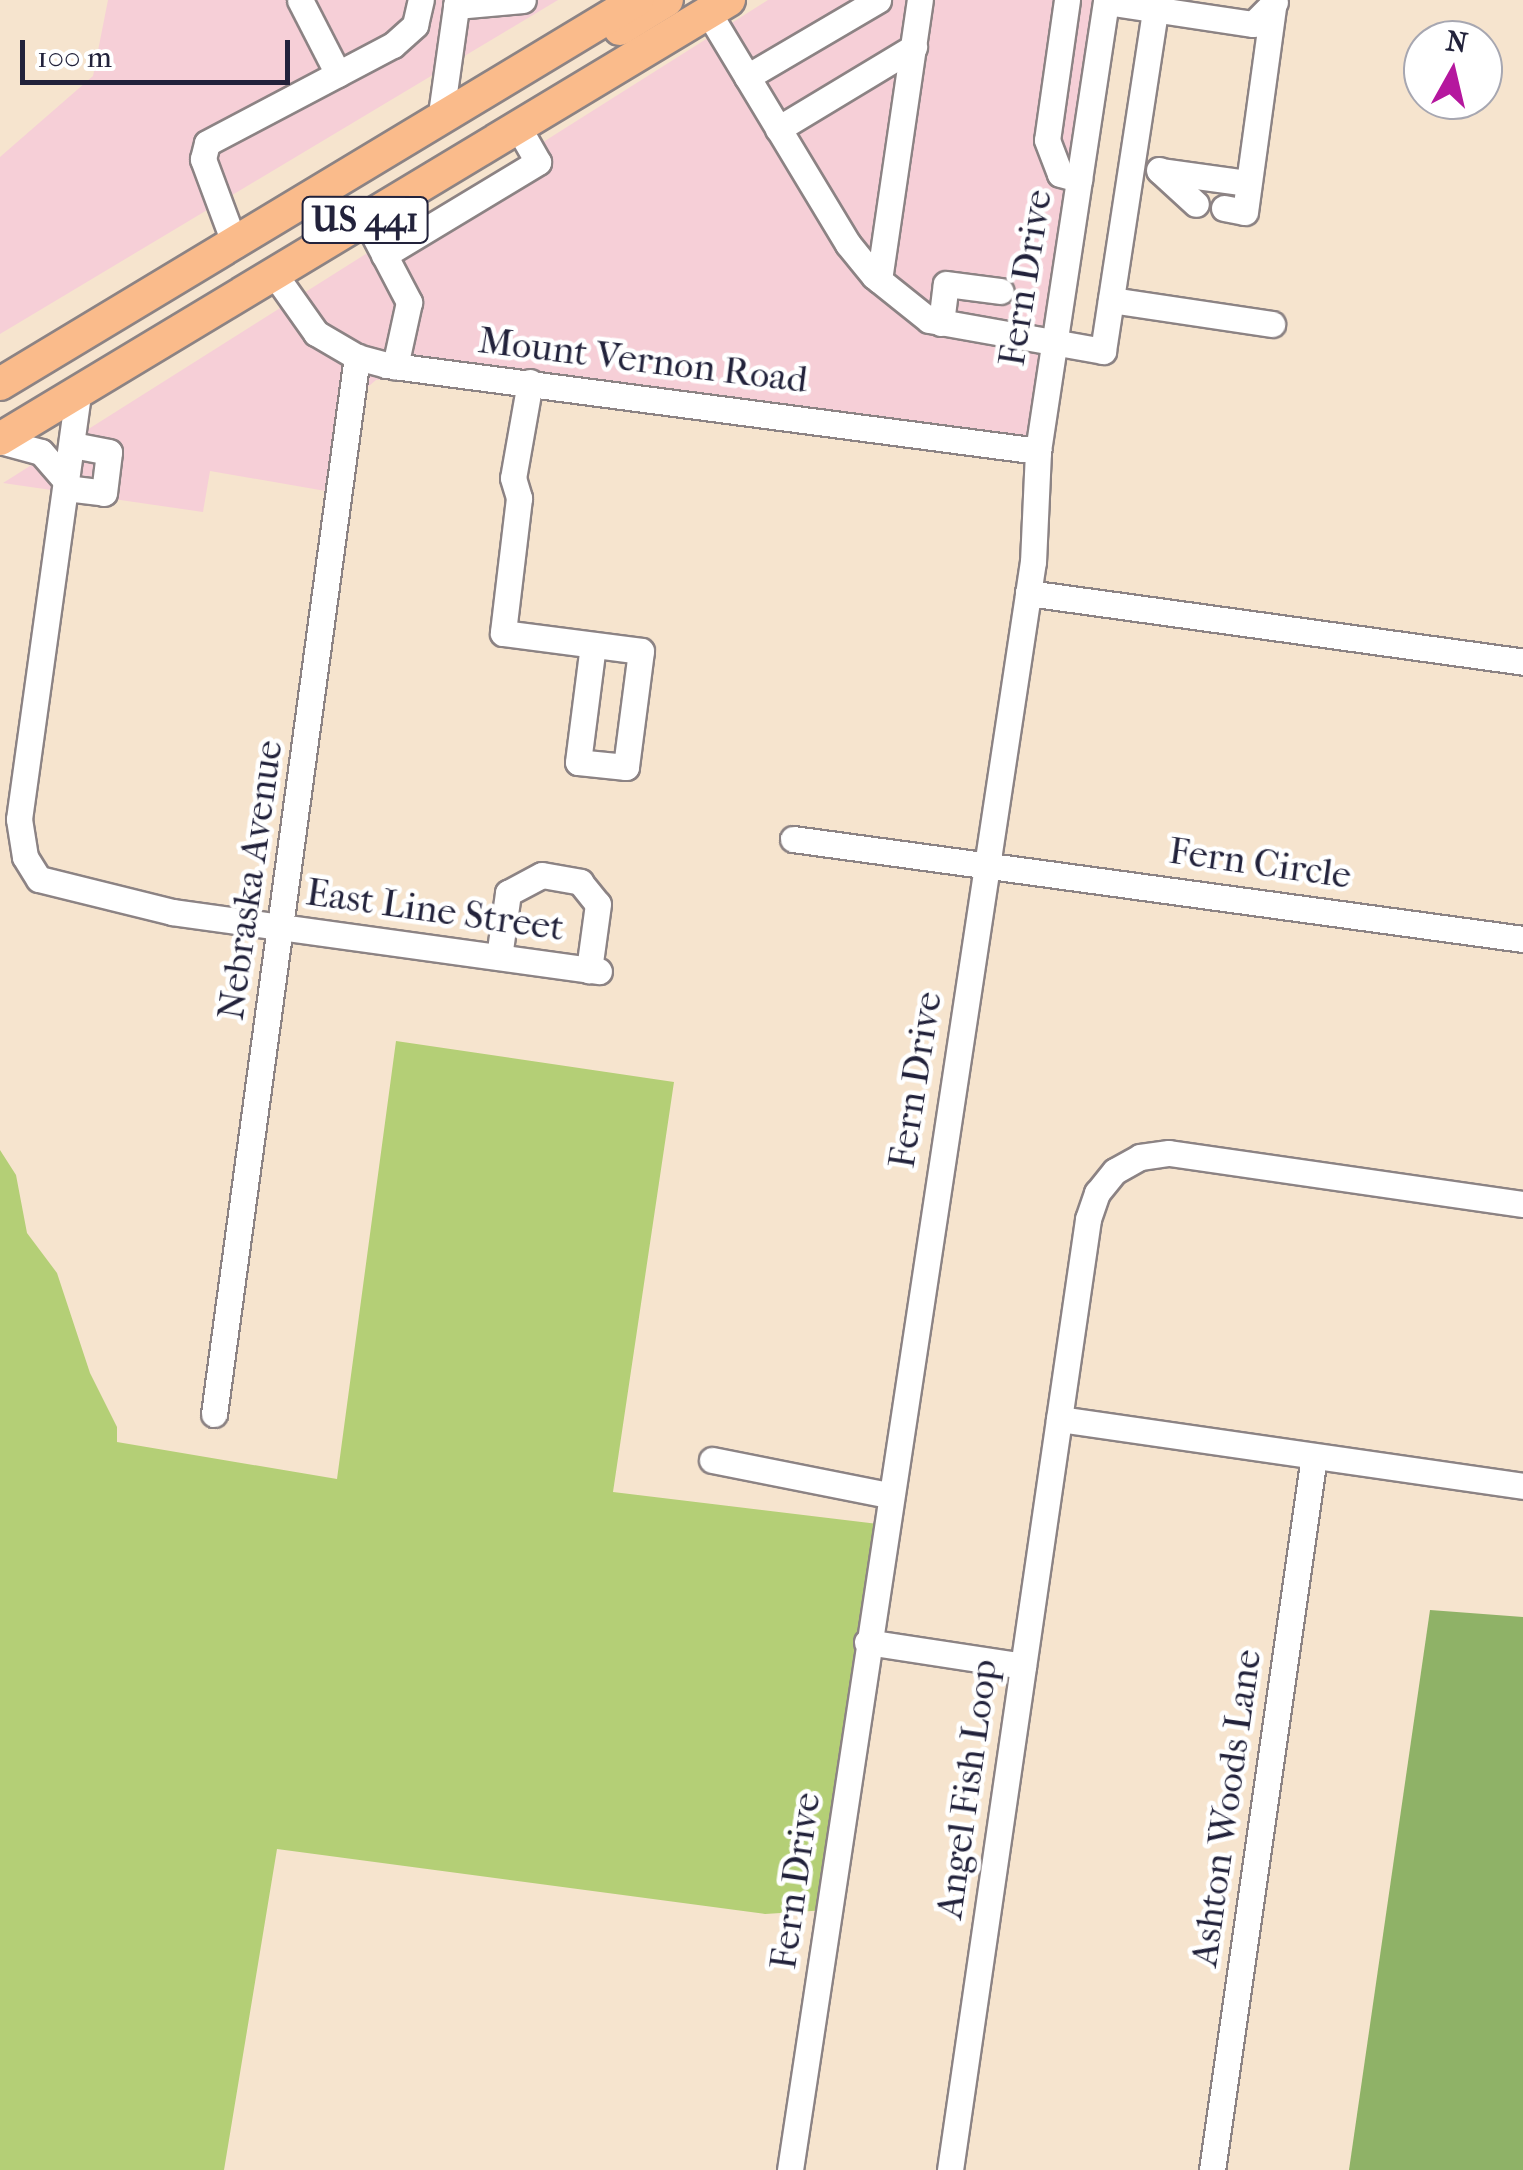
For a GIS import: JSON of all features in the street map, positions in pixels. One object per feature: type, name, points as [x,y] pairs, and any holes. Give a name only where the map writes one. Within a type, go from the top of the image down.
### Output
[{"type":"main road","name":"US 441","points":[[0,384],[637,0]]},
{"type":"main road","points":[[518,127],[530,88],[667,0]]},
{"type":"main road","name":"US 441","points":[[0,440],[718,6]]},
{"type":"main road","points":[[280,272],[304,234],[421,162],[434,148],[440,121]]},
{"type":"main road","points":[[78,394],[89,353],[113,318]]},
{"type":"street","points":[[300,0],[338,74]]},
{"type":"street","points":[[235,245],[203,159],[207,143],[394,45],[415,25],[421,0]]},
{"type":"street","points":[[747,78],[878,0]]},
{"type":"street","points":[[879,280],[920,0]]},
{"type":"street","points":[[1067,0],[1047,140],[1060,174],[1079,178]]},
{"type":"street","points":[[1106,1],[1157,4],[1253,24],[1274,3]]},
{"type":"street","name":"Fern Drive","points":[[790,2170],[1028,594],[1038,451],[1052,344],[1106,1]]},
{"type":"street","points":[[440,121],[457,3],[507,2]]},
{"type":"street","points":[[1224,208],[1245,212],[1274,3]]},
{"type":"street","points":[[718,6],[747,78],[848,244],[879,280],[940,323],[1103,351],[1157,4]]},
{"type":"street","points":[[778,129],[914,47]]},
{"type":"street","points":[[384,255],[538,162],[518,127]]},
{"type":"street","points":[[1132,167],[1248,183]]},
{"type":"street","points":[[1160,170],[1196,204]]},
{"type":"street","points":[[366,220],[410,302],[395,366]]},
{"type":"street","name":"Mount Vernon Road","points":[[280,272],[316,333],[356,357],[395,366],[1038,451]]},
{"type":"street","points":[[940,323],[946,284],[1001,291]]},
{"type":"street","points":[[1111,300],[1272,324]]},
{"type":"street","name":"Nebraska Avenue","points":[[214,1414],[356,357]]},
{"type":"street","points":[[530,382],[514,478],[518,498],[502,632],[594,645],[641,652],[626,768],[578,762],[594,645]]},
{"type":"street","points":[[66,485],[78,394]]},
{"type":"street","points":[[0,440],[40,452],[66,485],[104,493],[109,452],[72,445]]},
{"type":"street","name":"East Line Street","points":[[66,485],[19,819],[31,869],[52,887],[112,901],[499,957],[594,970],[598,904],[580,882],[542,876],[508,894],[499,957]]},
{"type":"street","points":[[1028,594],[1523,662]]},
{"type":"street","name":"Fern Circle","points":[[793,839],[986,862],[1523,939]]},
{"type":"street","name":"Angel Fish Loop","points":[[950,2170],[1088,1219],[1114,1171],[1140,1157],[1205,1158],[1523,1204]]},
{"type":"street","points":[[1059,1419],[1523,1486]]},
{"type":"street","name":"Ashton Woods Lane","points":[[1212,2170],[1314,1456]]},
{"type":"street","points":[[712,1460],[889,1495]]},
{"type":"street","points":[[867,1642],[1023,1666]]},
{"type":"shaded area","points":[[108,0],[558,0],[0,334],[0,157],[93,76]]},
{"type":"shaded area","points":[[768,0],[1112,0],[1047,454],[415,377],[376,380],[356,397],[337,493],[210,471],[203,512],[3,483]]},
{"type":"green space","points":[[396,1041],[674,1082],[613,1492],[878,1524],[827,1910],[765,1914],[277,1849],[224,2170],[0,2170],[0,1150],[16,1175],[27,1233],[57,1273],[90,1373],[117,1427],[117,1442],[337,1479]]},
{"type":"green space","points":[[1430,1610],[1523,1617],[1523,2170],[1349,2170]]}]
